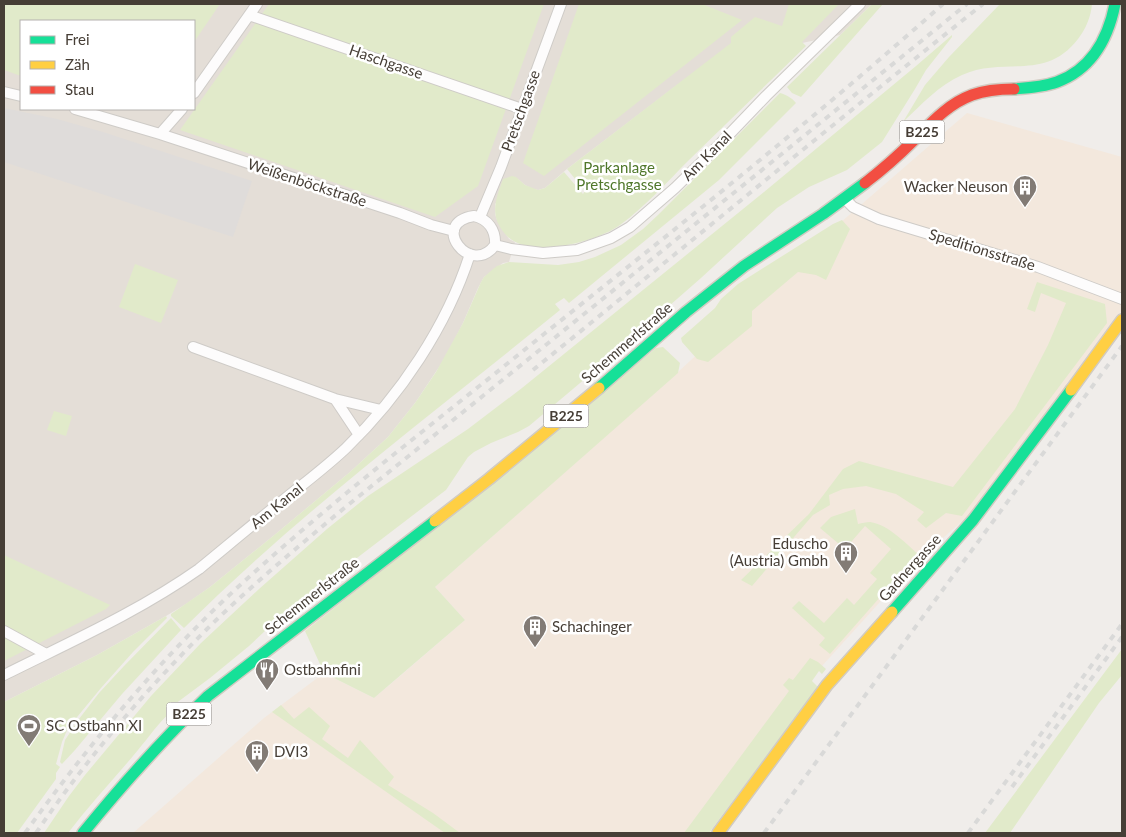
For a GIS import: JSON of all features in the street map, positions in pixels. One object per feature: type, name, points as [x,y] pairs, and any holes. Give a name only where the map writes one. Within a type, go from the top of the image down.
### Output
[{"type":"main road","name":"Schemmerlstraße","points":[[83,833],[104,806],[172,731],[208,696],[490,479],[729,277],[846,199],[951,106],[980,92],[1048,86],[1064,80],[1078,71],[1106,38],[1112,22],[1115,4]]},
{"type":"main road","name":"Gadnergasse","points":[[718,833],[827,685],[973,520],[1122,320]]},
{"type":"street","points":[[195,92],[257,4]]},
{"type":"street","name":"Pretschgasse","points":[[480,217],[501,167],[561,4]]},
{"type":"street","name":"Am Kanal","points":[[495,245],[543,253],[577,250],[611,238],[630,227],[675,188],[860,4]]},
{"type":"street","name":"Haschgasse","points":[[249,16],[522,109]]},
{"type":"street","points":[[5,92],[20,96]]},
{"type":"street","name":"Weißenböckstraße","points":[[78,110],[160,134],[400,213],[431,225],[454,231]]},
{"type":"street","points":[[160,134],[181,110]]},
{"type":"street","name":"Speditionsstraße","points":[[846,199],[853,207],[879,220],[1038,267],[1122,299]]},
{"type":"street","points":[[480,217],[488,222],[492,228],[496,240],[495,245],[488,253],[477,255],[461,250],[454,239],[454,231],[458,222],[465,218],[480,217]]},
{"type":"street","name":"Am Kanal","points":[[4,675],[159,596],[192,574],[345,449],[382,410],[405,381],[438,327],[460,283],[470,254]]},
{"type":"street","points":[[193,347],[335,398],[382,410]]},
{"type":"street","points":[[335,398],[359,435]]},
{"type":"street","points":[[4,631],[46,654]]},
{"type":"shaded area","points":[[4,4],[872,4],[840,35],[802,43],[677,85],[545,188],[533,189],[518,179],[495,204],[497,220],[509,239],[515,242],[509,262],[503,263],[484,277],[445,358],[415,403],[388,437],[350,472],[210,587],[186,604],[97,655],[4,702]]},
{"type":"shaded area","points":[[4,108],[57,119],[103,132],[252,181],[233,237],[4,162]]},
{"type":"shaded area","points":[[967,113],[1122,157],[1122,316],[968,516],[918,560],[822,666],[685,833],[133,833],[264,718],[324,673],[374,698],[399,677],[465,620],[435,587],[678,372],[833,229]]},
{"type":"green space","points":[[4,4],[220,4],[195,41],[195,20],[20,20],[20,76],[4,70]]},
{"type":"green space","points":[[269,4],[544,4],[478,186],[435,217],[180,130]]},
{"type":"green space","points":[[579,4],[702,4],[742,20],[544,176],[523,163]]},
{"type":"green space","name":"Parkanlage Pretschgasse","points":[[789,4],[839,4],[802,42],[806,46],[656,194],[629,218],[620,225],[596,237],[563,246],[530,246],[516,242],[506,235],[495,215],[496,201],[503,179],[512,176],[516,177],[525,185],[538,190],[545,188],[564,172],[583,194],[585,191],[567,169],[731,43],[731,37],[755,17],[782,26]]},
{"type":"green space","points":[[872,4],[883,4],[801,97],[792,93],[787,87]]},
{"type":"green space","points":[[1000,4],[1092,4],[1089,18],[1083,31],[1065,52],[1052,60],[1038,64],[993,67],[962,75],[938,90],[903,122],[925,85]]},
{"type":"green space","points":[[952,35],[926,70],[882,142],[847,170],[809,187],[777,208],[701,278],[529,426],[474,452],[468,457],[446,490],[281,616],[249,646],[171,707],[171,712],[68,833],[44,833],[85,775],[151,696],[201,643],[327,529],[368,496],[468,429],[522,388],[764,192]]},
{"type":"green space","points":[[780,93],[796,103],[719,180],[569,303],[564,298],[555,304],[560,310],[320,504],[228,585],[184,628],[171,616],[171,614],[210,587],[278,532],[350,472],[388,437],[415,403],[436,372],[463,323],[481,282],[492,270],[509,262],[558,265],[579,262],[621,245],[658,215]]},
{"type":"green space","points":[[842,220],[850,229],[826,280],[816,275],[798,272],[752,311],[752,326],[708,362],[697,359],[682,342],[681,338],[715,308],[721,299],[738,284]]},
{"type":"green space","points":[[135,264],[178,280],[161,323],[119,307]]},
{"type":"green space","points":[[1037,282],[1105,304],[1107,323],[962,516],[946,513],[926,528],[917,520],[924,512],[896,494],[866,486],[843,489],[829,495],[830,505],[813,515],[752,586],[741,580],[809,514],[843,469],[859,461],[953,487],[1015,409],[1048,345],[1066,303],[1041,293],[1035,312],[1027,309]]},
{"type":"green space","points":[[663,347],[680,363],[678,373],[435,587],[465,620],[374,698],[324,673],[305,631],[509,470],[656,348]]},
{"type":"green space","points":[[54,411],[72,416],[66,436],[47,430]]},
{"type":"green space","points":[[855,509],[858,524],[870,522],[884,527],[918,554],[830,654],[819,645],[825,638],[792,608],[799,601],[824,623],[847,598],[854,605],[877,579],[870,573],[891,549],[865,526],[845,549],[820,528],[831,517]]},
{"type":"green space","points":[[4,555],[110,605],[106,609],[4,661]]},
{"type":"green space","name":"SC Ostbahn XI","points":[[166,616],[167,618],[133,652],[68,728],[56,764],[60,767],[56,773],[56,779],[17,833],[4,833],[4,702],[97,655]]},
{"type":"green space","points":[[171,618],[181,630],[122,694],[62,764],[60,762],[65,740],[79,719],[99,693]]},
{"type":"green space","points":[[1122,649],[1122,675],[1099,703],[1010,833],[985,833]]},
{"type":"green space","points":[[810,658],[826,669],[822,674],[819,671],[812,681],[818,687],[709,833],[684,833],[789,691],[783,685],[789,678],[793,680]]},
{"type":"green space","points":[[281,705],[294,719],[309,707],[330,726],[322,739],[348,758],[360,740],[394,777],[388,785],[433,813],[460,833],[445,833],[272,712]]},
{"type":"railway","points":[[25,833],[119,712],[196,628],[261,566],[381,465],[746,172],[943,4]]},
{"type":"railway","points":[[36,833],[94,754],[158,679],[220,616],[253,586],[337,514],[967,4]]},
{"type":"railway","points":[[533,370],[983,4]]},
{"type":"railway","points":[[764,833],[1122,346]]},
{"type":"railway","points":[[968,833],[1122,624]]},
{"type":"railway","points":[[1012,787],[1122,637]]},
{"type":"traffic: fast","points":[[1014,89],[1052,84],[1080,69],[1089,61],[1103,41],[1115,4]]},
{"type":"traffic: fast","points":[[599,388],[686,312],[744,266],[823,214],[865,183]]},
{"type":"traffic: fast","points":[[892,612],[973,520],[1071,390]]},
{"type":"traffic: fast","points":[[83,833],[143,763],[208,696],[435,521]]},
{"type":"traffic: slow","points":[[1071,390],[1122,320]]},
{"type":"traffic: slow","points":[[435,521],[599,388]]},
{"type":"traffic: slow","points":[[718,833],[827,685],[892,612]]},
{"type":"traffic: jam","points":[[865,183],[955,103],[982,92],[1014,89]]},
{"type":"place","name":"Wacker Neuson","points":[[1025,208]]},
{"type":"place","name":"Eduscho (Austria) Gmbh","points":[[846,574]]},
{"type":"place","name":"Schachinger","points":[[535,648]]},
{"type":"place","name":"Ostbahnfini","points":[[267,691]]},
{"type":"place","name":"SC Ostbahn XI","points":[[29,747]]},
{"type":"place","name":"DVI3","points":[[257,773]]}]
